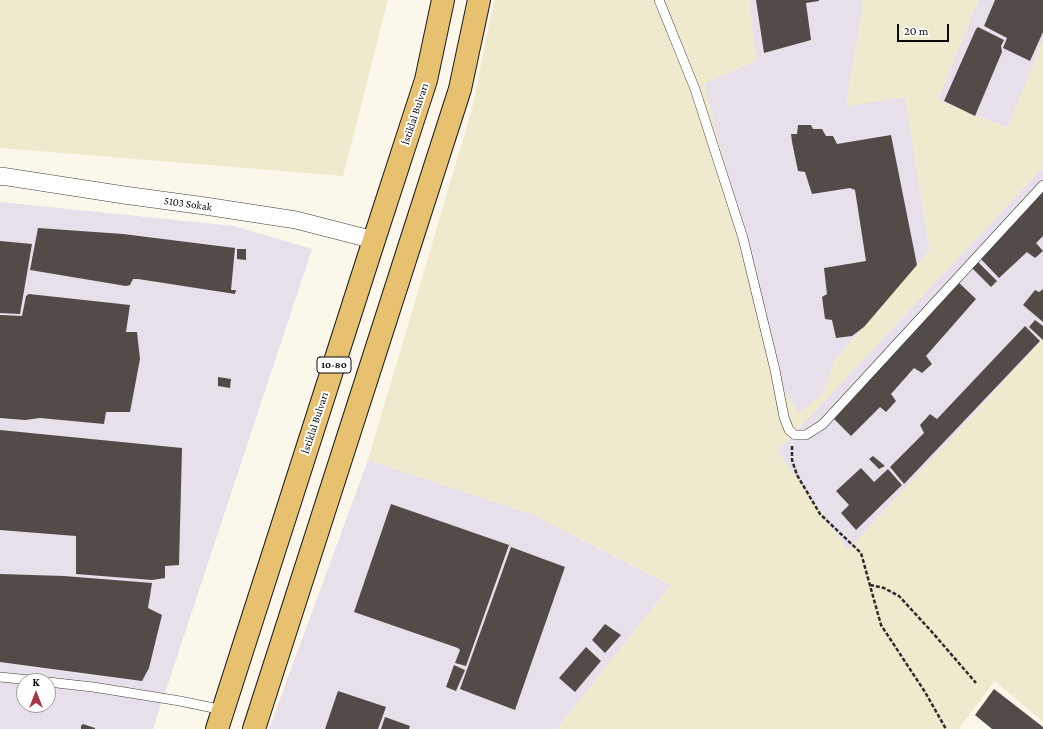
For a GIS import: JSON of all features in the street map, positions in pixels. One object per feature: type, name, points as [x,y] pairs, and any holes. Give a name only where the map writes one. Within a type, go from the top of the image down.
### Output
[{"type":"main road","name":"İstiklal Bulvarı","points":[[220,719],[426,80],[443,0]]},
{"type":"main road","points":[[254,729],[460,89],[479,0]]},
{"type":"street","name":"5103 Sokak","points":[[0,177],[296,220],[374,240]]},
{"type":"lane","points":[[659,0],[695,88],[743,238],[775,370],[784,417],[789,430],[794,435],[806,435],[823,424],[1043,185]]},
{"type":"lane","points":[[0,677],[16,679]]},
{"type":"lane","points":[[56,683],[109,689],[180,701],[220,719]]},
{"type":"path","points":[[794,435],[792,460],[797,475],[820,514],[861,552],[881,625],[925,692],[946,729]]},
{"type":"path","points":[[870,585],[884,588],[899,596],[976,683]]},
{"type":"shaded area","points":[[0,0],[388,0],[343,176],[0,148]]},
{"type":"shaded area","points":[[494,0],[749,0],[756,61],[704,83],[780,383],[799,413],[823,394],[835,360],[930,250],[905,97],[846,106],[863,5],[862,0],[978,0],[938,100],[1007,128],[1043,40],[1043,167],[777,451],[848,550],[1043,339],[1043,722],[995,681],[960,727],[961,729],[557,729],[671,585],[532,514],[368,460],[472,109]]},
{"type":"shaded area","points":[[749,0],[862,0],[863,5],[846,105],[905,97],[930,250],[835,360],[823,394],[799,413],[780,384],[704,83],[756,61]]},
{"type":"shaded area","points":[[978,0],[1043,0],[1043,40],[1008,128],[938,100]]},
{"type":"shaded area","points":[[1043,167],[1043,339],[848,550],[777,451]]},
{"type":"shaded area","points":[[0,202],[234,226],[312,249],[153,729],[0,729]]},
{"type":"shaded area","points":[[368,460],[532,514],[671,585],[557,729],[269,729]]},
{"type":"building","points":[[756,0],[819,0],[806,3],[811,40],[764,53]]},
{"type":"building","points":[[995,0],[1043,0],[1043,32],[1030,61],[1003,48],[1007,38],[984,26]]},
{"type":"building","points":[[978,27],[1004,40],[1001,46],[1002,52],[975,116],[944,101]]},
{"type":"building","points":[[798,125],[811,125],[813,129],[822,129],[826,136],[833,136],[837,144],[891,135],[917,265],[864,327],[852,336],[836,338],[832,320],[825,319],[822,297],[827,294],[824,268],[866,261],[855,190],[850,188],[812,194],[805,172],[798,171],[792,142],[791,134],[797,134]]},
{"type":"building","points":[[1043,190],[1043,236],[1036,243],[1043,251],[1035,258],[1027,252],[999,278],[979,257]]},
{"type":"building","points":[[38,228],[123,234],[235,248],[231,290],[236,290],[235,294],[138,279],[133,279],[130,285],[126,286],[30,270]]},
{"type":"building","points":[[0,241],[32,244],[20,314],[0,313]]},
{"type":"building","points":[[237,249],[246,249],[246,260],[237,259]]},
{"type":"building","points":[[976,260],[997,281],[991,287],[970,266]]},
{"type":"building","points":[[956,280],[976,299],[926,356],[932,364],[922,373],[914,368],[891,394],[896,401],[886,412],[880,407],[851,436],[831,416]]},
{"type":"building","points":[[1043,289],[1043,322],[1023,305],[1035,290],[1039,292]]},
{"type":"building","points":[[29,294],[130,305],[126,332],[137,332],[140,359],[130,412],[106,412],[104,424],[40,418],[25,420],[0,418],[0,315],[22,316],[26,296]]},
{"type":"building","points":[[1035,320],[1043,326],[1043,340],[1029,327]]},
{"type":"building","points":[[1025,326],[1040,341],[904,484],[890,467],[924,433],[920,425],[930,414],[937,419]]},
{"type":"building","points":[[218,377],[231,379],[230,388],[218,386]]},
{"type":"building","points":[[0,430],[182,448],[179,565],[165,566],[165,578],[152,580],[76,574],[76,536],[0,530]]},
{"type":"building","points":[[873,456],[885,466],[879,469],[869,459]]},
{"type":"building","points":[[861,468],[874,482],[888,469],[902,485],[856,530],[841,513],[849,505],[836,491]]},
{"type":"building","points":[[391,504],[509,545],[466,666],[455,663],[460,650],[458,648],[354,612]]},
{"type":"building","points":[[511,547],[565,567],[515,710],[460,689]]},
{"type":"building","points":[[0,574],[64,576],[152,583],[148,608],[162,615],[149,668],[142,681],[0,662]]},
{"type":"building","points":[[605,624],[621,635],[605,653],[592,640]]},
{"type":"building","points":[[586,647],[601,661],[575,692],[559,678]]},
{"type":"building","points":[[454,665],[465,670],[456,691],[446,687]]},
{"type":"building","points":[[994,689],[1043,727],[1043,729],[992,729],[975,715]]},
{"type":"building","points":[[338,691],[386,707],[378,729],[325,729]]},
{"type":"building","points":[[385,717],[410,726],[409,729],[381,729]]},
{"type":"building","points":[[83,724],[95,728],[95,729],[81,729]]}]
